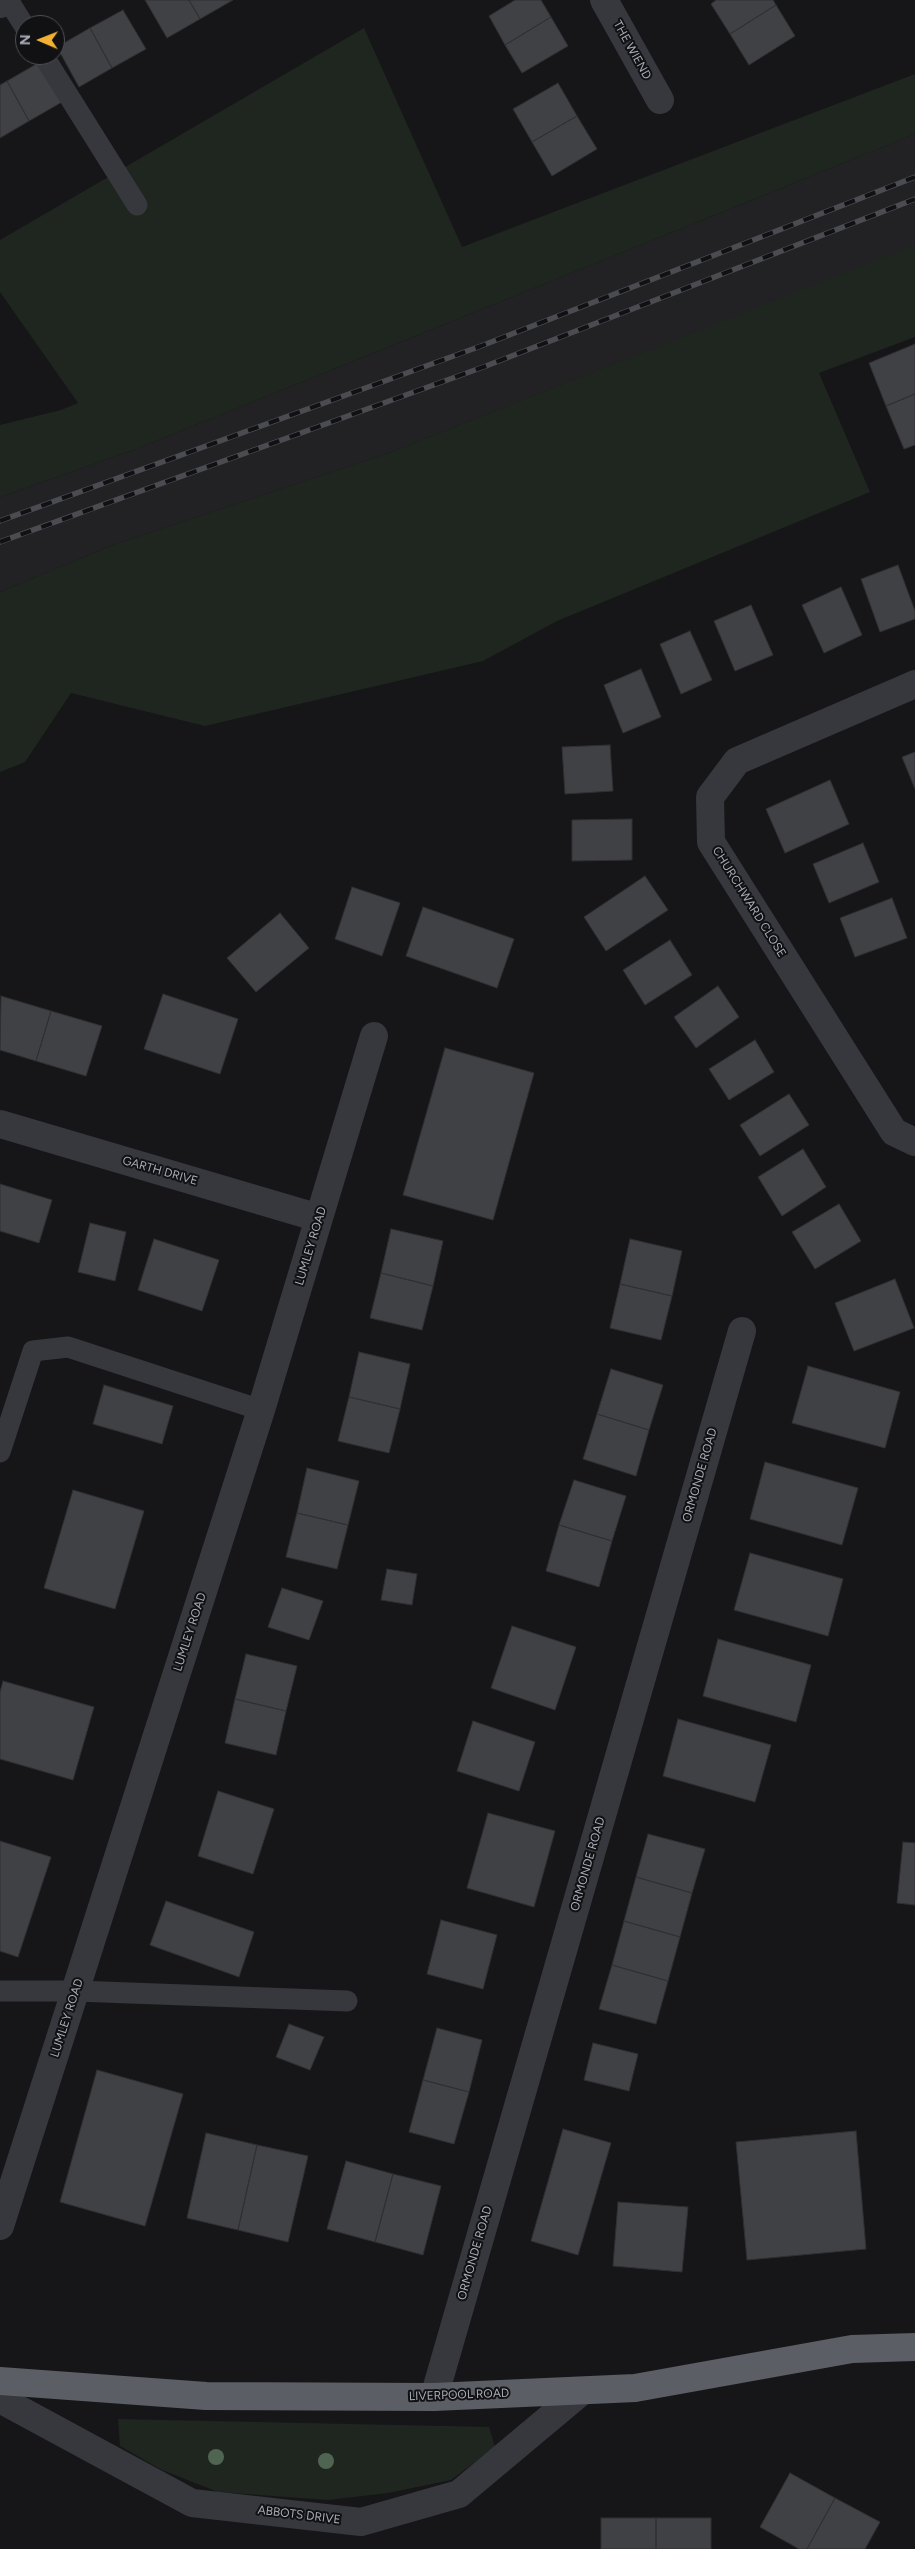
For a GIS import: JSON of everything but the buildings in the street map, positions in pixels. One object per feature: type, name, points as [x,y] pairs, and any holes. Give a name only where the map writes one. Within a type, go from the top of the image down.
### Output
[{"type":"highway","name":"LIVERPOOL ROAD","points":[[0,2381],[206,2396],[434,2397],[635,2388],[852,2349],[915,2347]]},
{"type":"street","points":[[0,4],[7,0]]},
{"type":"street","name":"THE WIEND","points":[[604,0],[660,100]]},
{"type":"street","name":"CHURCHWARD CLOSE","points":[[915,684],[737,761],[710,797],[712,842],[894,1132],[915,1142]]},
{"type":"street","name":"LUMLEY ROAD","points":[[0,2226],[261,1410],[374,1036]]},
{"type":"street","name":"GARTH DRIVE","points":[[0,1124],[319,1218]]},
{"type":"street","name":"ORMONDE ROAD","points":[[434,2397],[742,1331]]},
{"type":"street","name":"ABBOTS DRIVE","points":[[0,2399],[192,2502],[361,2522],[460,2494],[582,2391]]},
{"type":"lane","points":[[7,0],[17,15]]},
{"type":"lane","points":[[49,65],[137,205]]},
{"type":"lane","points":[[0,1452],[33,1351],[68,1347],[261,1410]]},
{"type":"lane","points":[[0,1991],[76,1991],[347,2001]]},
{"type":"shaded area","points":[[364,28],[462,247],[915,74],[915,134],[136,449],[0,497],[0,425],[61,410],[78,403],[0,292],[0,240]]},
{"type":"shaded area","points":[[915,134],[915,246],[386,454],[113,545],[0,592],[0,497],[136,449]]},
{"type":"shaded area","points":[[915,245],[915,337],[819,373],[870,492],[557,621],[483,661],[205,726],[71,693],[25,762],[0,772],[0,592],[113,545],[386,454]]},
{"type":"shaded area","points":[[118,2419],[489,2427],[495,2447],[451,2480],[388,2493],[328,2500],[218,2492],[162,2470],[120,2446]]},
{"type":"railway","points":[[0,521],[481,346],[915,177]]},
{"type":"railway","points":[[0,542],[486,366],[915,199]]}]
